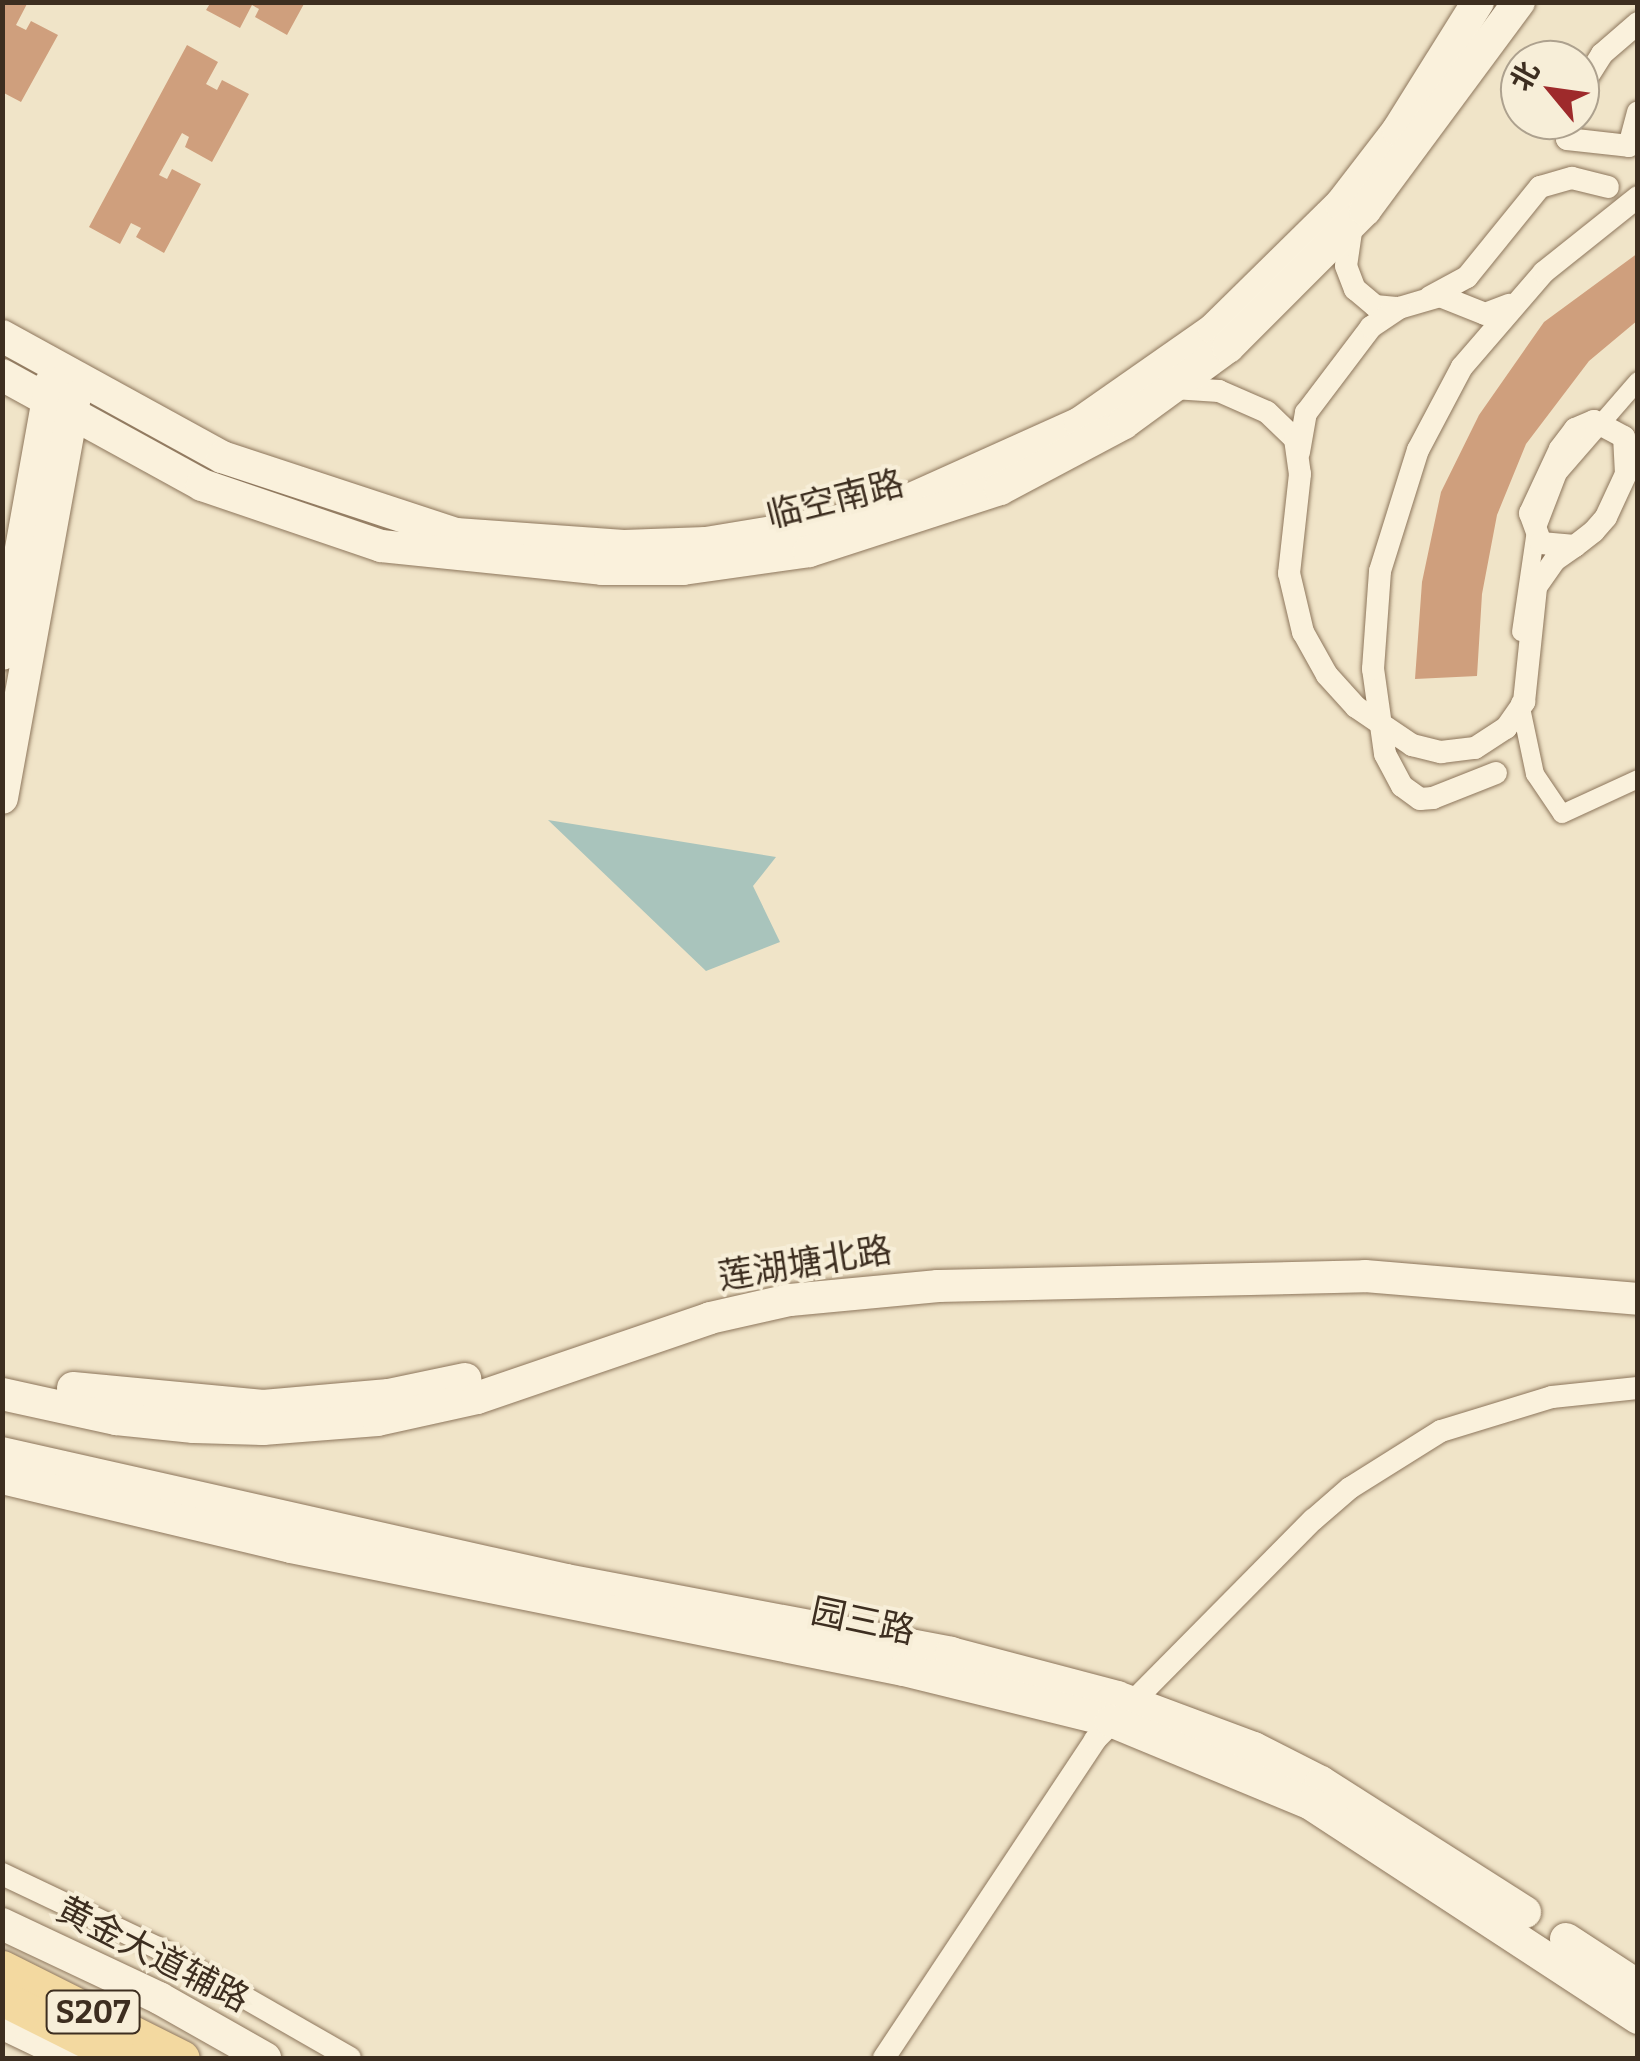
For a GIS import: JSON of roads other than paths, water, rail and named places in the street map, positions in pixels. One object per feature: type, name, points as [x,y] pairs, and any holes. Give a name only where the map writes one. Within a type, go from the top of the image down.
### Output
[{"type":"main road","name":"临空南路","points":[[2,336],[222,457],[456,534],[624,546],[706,544],[839,521],[911,500],[1080,423],[1214,329],[1341,204],[1398,130],[1478,2]]},
{"type":"main road","name":"临空南路","points":[[2,375],[202,485],[343,537],[551,566],[683,568],[810,551],[942,513],[1064,457],[1174,388],[1278,304],[1352,224],[1519,2]]},
{"type":"main road","points":[[2,798],[66,372]]},
{"type":"main road","points":[[2,654],[60,408]]},
{"type":"main road","name":"莲湖塘北路","points":[[2,1373],[195,1404],[326,1404],[463,1380],[662,1311],[786,1279],[938,1266],[1382,1256],[1638,1278]]},
{"type":"main road","name":"莲湖塘北路","points":[[2,1394],[116,1419],[194,1427],[262,1430],[378,1420],[476,1398],[710,1318],[806,1298],[938,1286],[1365,1276],[1638,1298]]},
{"type":"main road","name":"园三路","points":[[2,1453],[530,1573],[951,1653],[1120,1711],[1254,1748],[1321,1782],[1638,1986]]},
{"type":"main road","name":"园三路","points":[[2,1478],[291,1546],[1120,1711],[1312,1804],[1638,2018]]},
{"type":"main road","name":"黄金大道辅路","points":[[2,1924],[159,1998],[265,2058]]},
{"type":"main road","name":"S207","points":[[2,1968],[182,2058]]},
{"type":"main road","name":"S207","points":[[2,1998],[122,2058]]},
{"type":"main road","points":[[2,2022],[75,2058]]},
{"type":"street","points":[[1600,57],[1638,23]]},
{"type":"street","points":[[1573,140],[1634,151],[1638,112]]},
{"type":"street","points":[[1496,772],[1420,799],[1402,786],[1356,707],[1311,651],[1292,594],[1298,456],[1306,413],[1371,327],[1399,308],[1427,299],[1467,276],[1540,186],[1572,178],[1608,187]]},
{"type":"street","points":[[1385,754],[1373,669],[1374,601],[1394,516],[1436,413],[1512,304],[1638,197]]},
{"type":"street","points":[[1352,224],[1344,254],[1355,288],[1375,306],[1399,308]]},
{"type":"street","points":[[1427,299],[1451,298],[1485,314],[1512,304]]},
{"type":"street","points":[[1598,422],[1638,381]]},
{"type":"street","points":[[1174,388],[1204,386],[1267,412],[1295,439],[1298,456]]},
{"type":"street","points":[[1356,707],[1381,727],[1427,750],[1456,752],[1493,739],[1520,708],[1530,605],[1543,572],[1606,517],[1626,474],[1624,437],[1598,422],[1585,422],[1568,436],[1539,486],[1530,512],[1543,572]]},
{"type":"street","points":[[1538,539],[1575,546]]},
{"type":"street","points":[[1538,539],[1523,603],[1520,708],[1534,774],[1562,814],[1638,779]]},
{"type":"street","points":[[884,2058],[1120,1711],[1314,1520],[1396,1457],[1498,1410],[1638,1388]]},
{"type":"street","points":[[2,1874],[176,1958],[350,2058]]},
{"type":"water","points":[[548,820],[776,857],[753,886],[780,942],[706,971]]}]
